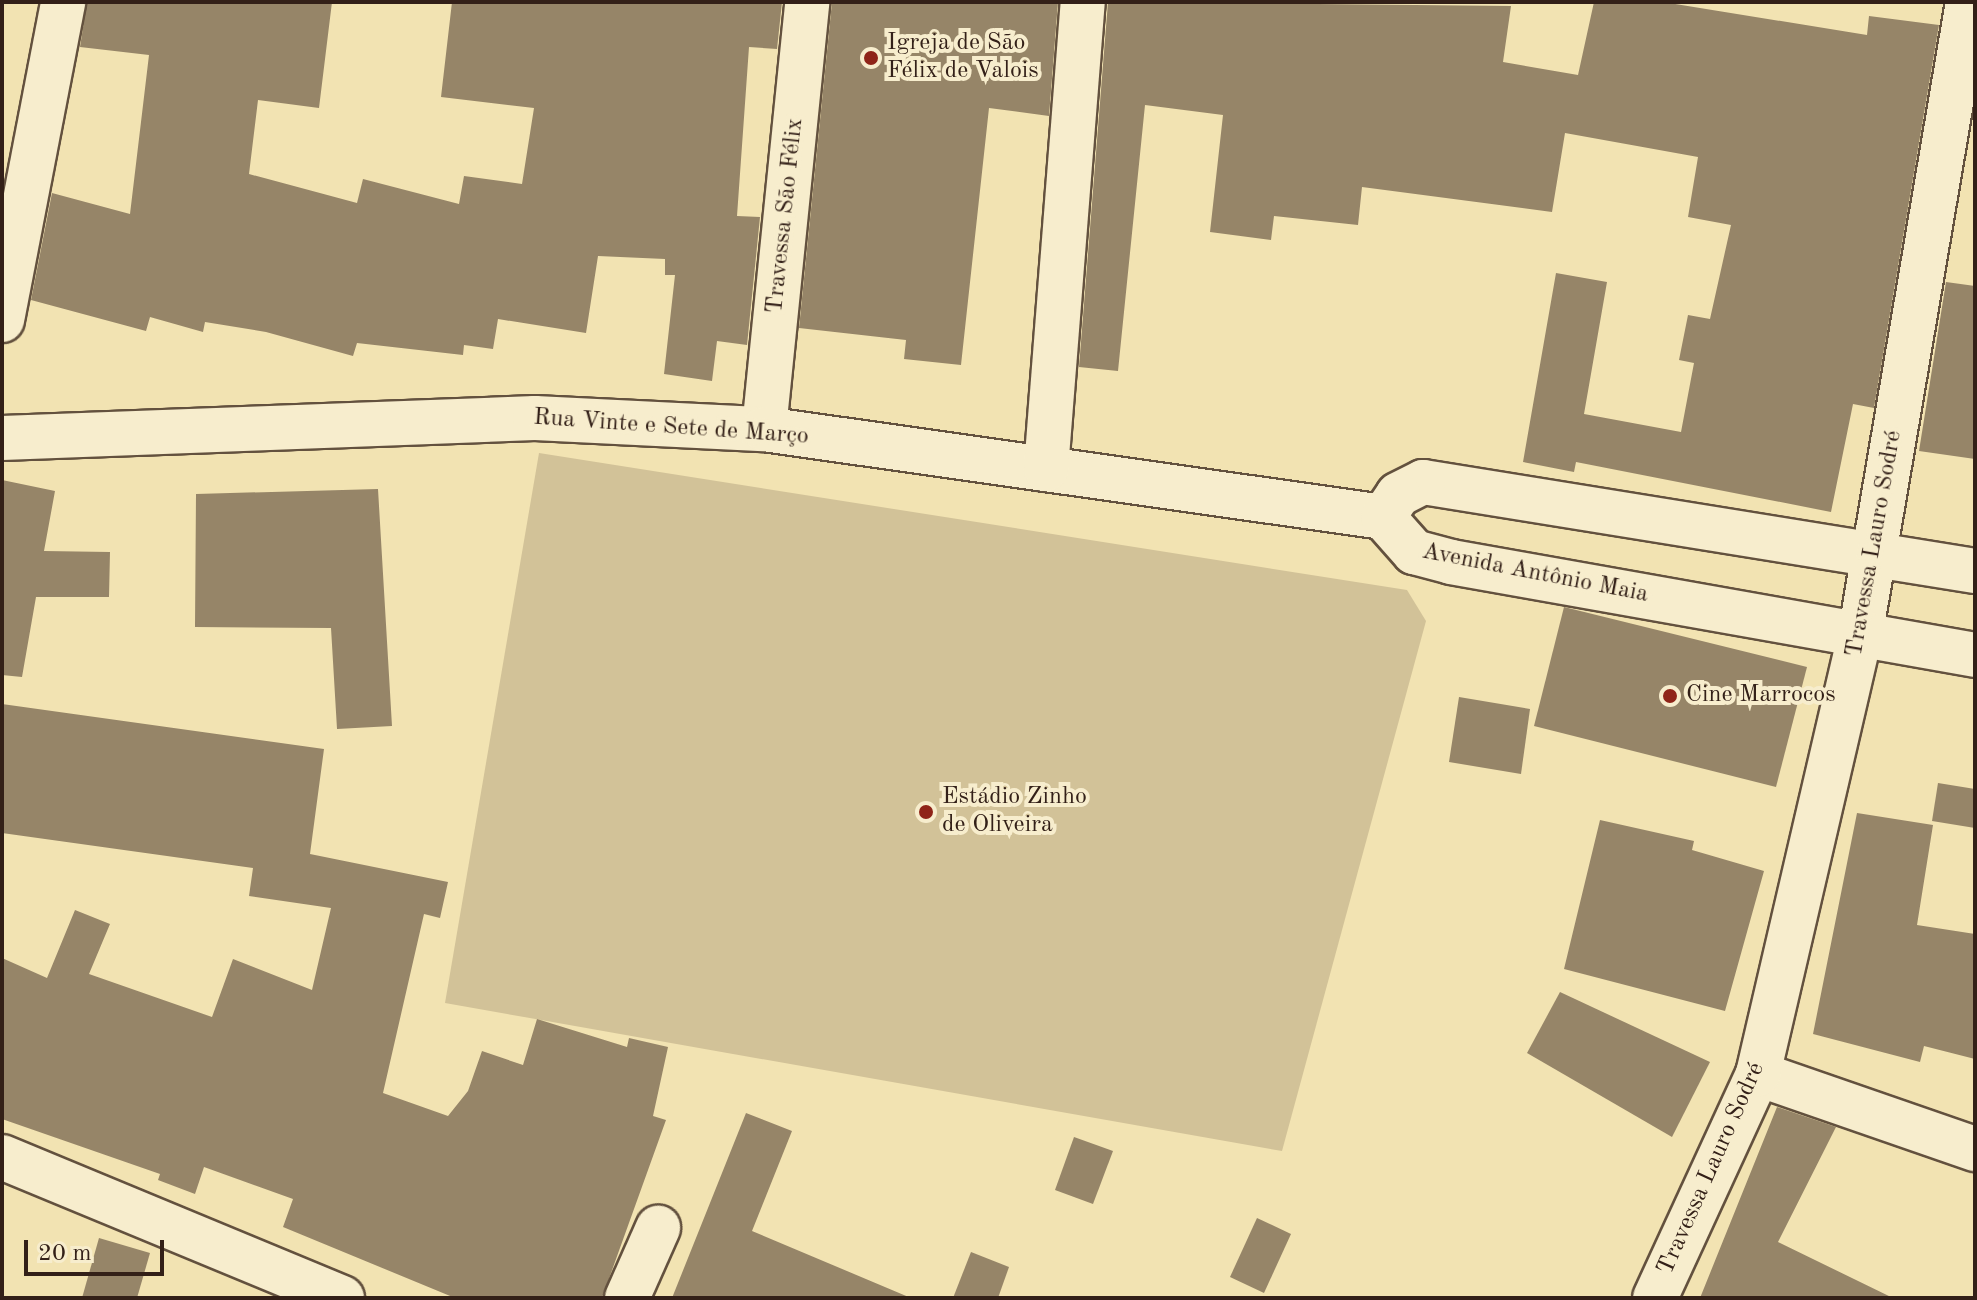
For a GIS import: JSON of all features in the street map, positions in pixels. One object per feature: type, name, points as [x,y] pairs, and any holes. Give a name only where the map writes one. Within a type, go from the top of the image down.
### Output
[{"type":"street","points":[[2,320],[63,2]]},
{"type":"street","name":"Travessa São Félix","points":[[764,429],[807,2]]},
{"type":"street","points":[[1046,469],[1083,2]]},
{"type":"street","name":"Travessa Lauro Sodré","points":[[1655,1298],[1758,1074],[1860,636],[1968,2]]},
{"type":"street","name":"Rua Vinte e Sete de Março","points":[[2,438],[535,418],[764,429],[1383,517]]},
{"type":"street","points":[[1383,517],[1398,495],[1423,482],[1975,571]]},
{"type":"street","name":"Avenida Antônio Maia","points":[[1383,517],[1414,552],[1451,562],[1975,655]]},
{"type":"street","points":[[1758,1074],[1975,1149]]},
{"type":"street","points":[[2,1157],[342,1298]]},
{"type":"street","points":[[627,1298],[658,1228]]},
{"type":"shaded area","name":"Estádio Zinho de Oliveira","points":[[539,453],[1407,590],[1426,621],[1282,1151],[445,1003]]},
{"type":"building","points":[[87,2],[332,2],[319,108],[258,100],[249,174],[357,203],[363,179],[459,204],[464,176],[522,184],[534,108],[441,97],[452,2],[782,2],[777,49],[749,47],[737,216],[760,217],[747,345],[717,341],[712,381],[664,374],[675,275],[665,275],[665,259],[598,256],[586,333],[498,319],[493,349],[464,345],[463,355],[357,343],[353,356],[266,332],[205,322],[203,332],[150,317],[146,331],[31,300],[52,193],[130,214],[149,55],[80,47]]},
{"type":"building","points":[[832,2],[1058,2],[1049,116],[989,108],[961,365],[904,359],[906,340],[799,328]]},
{"type":"building","points":[[1108,2],[1511,6],[1503,62],[1578,75],[1594,2],[1663,2],[1867,35],[1869,16],[1939,25],[1874,408],[1853,404],[1831,512],[1576,462],[1574,472],[1523,462],[1556,273],[1607,282],[1584,414],[1681,432],[1694,363],[1679,360],[1688,315],[1710,319],[1731,225],[1688,217],[1698,157],[1565,133],[1552,212],[1362,187],[1358,225],[1274,216],[1271,240],[1210,232],[1223,115],[1145,105],[1118,371],[1079,367]]},
{"type":"building","points":[[1946,282],[1975,286],[1975,459],[1919,451]]},
{"type":"building","points":[[2,480],[55,491],[44,551],[110,552],[109,597],[36,597],[22,677],[2,675]]},
{"type":"building","points":[[378,489],[392,726],[337,729],[331,628],[195,627],[196,494]]},
{"type":"building","name":"Cine Marrocos","points":[[1564,607],[1807,667],[1776,787],[1534,726]]},
{"type":"building","points":[[1459,697],[1530,709],[1521,774],[1449,762]]},
{"type":"building","points":[[2,704],[324,749],[310,854],[448,882],[440,918],[424,914],[383,1093],[448,1116],[468,1091],[482,1051],[523,1065],[537,1019],[627,1047],[629,1038],[668,1047],[653,1116],[666,1120],[602,1298],[455,1298],[283,1227],[293,1199],[204,1167],[195,1194],[158,1180],[160,1174],[2,1119],[2,958],[47,978],[75,910],[110,924],[89,974],[212,1017],[233,959],[312,990],[331,908],[249,896],[253,868],[2,833]]},
{"type":"building","points":[[1938,783],[1975,789],[1975,828],[1932,821]]},
{"type":"building","points":[[1857,813],[1933,825],[1917,925],[1975,934],[1975,1059],[1924,1046],[1920,1062],[1813,1034]]},
{"type":"building","points":[[1600,820],[1694,841],[1692,850],[1764,871],[1725,1011],[1564,969]]},
{"type":"building","points":[[1560,992],[1710,1062],[1672,1137],[1527,1053]]},
{"type":"building","points":[[1777,1107],[1836,1127],[1778,1242],[1893,1298],[1700,1298]]},
{"type":"building","points":[[746,1113],[792,1131],[752,1231],[911,1298],[672,1298]]},
{"type":"building","points":[[1074,1137],[1113,1151],[1093,1204],[1055,1190]]},
{"type":"building","points":[[1257,1218],[1291,1234],[1264,1293],[1230,1277]]},
{"type":"building","points":[[99,1238],[150,1253],[137,1298],[82,1298]]},
{"type":"building","points":[[971,1252],[1009,1267],[998,1298],[953,1298]]},
{"type":"place","name":"Igreja de São Félix de Valois","points":[[871,58]]},
{"type":"place","name":"Cine Marrocos","points":[[1670,696]]},
{"type":"place","name":"Estádio Zinho de Oliveira","points":[[926,812]]}]
